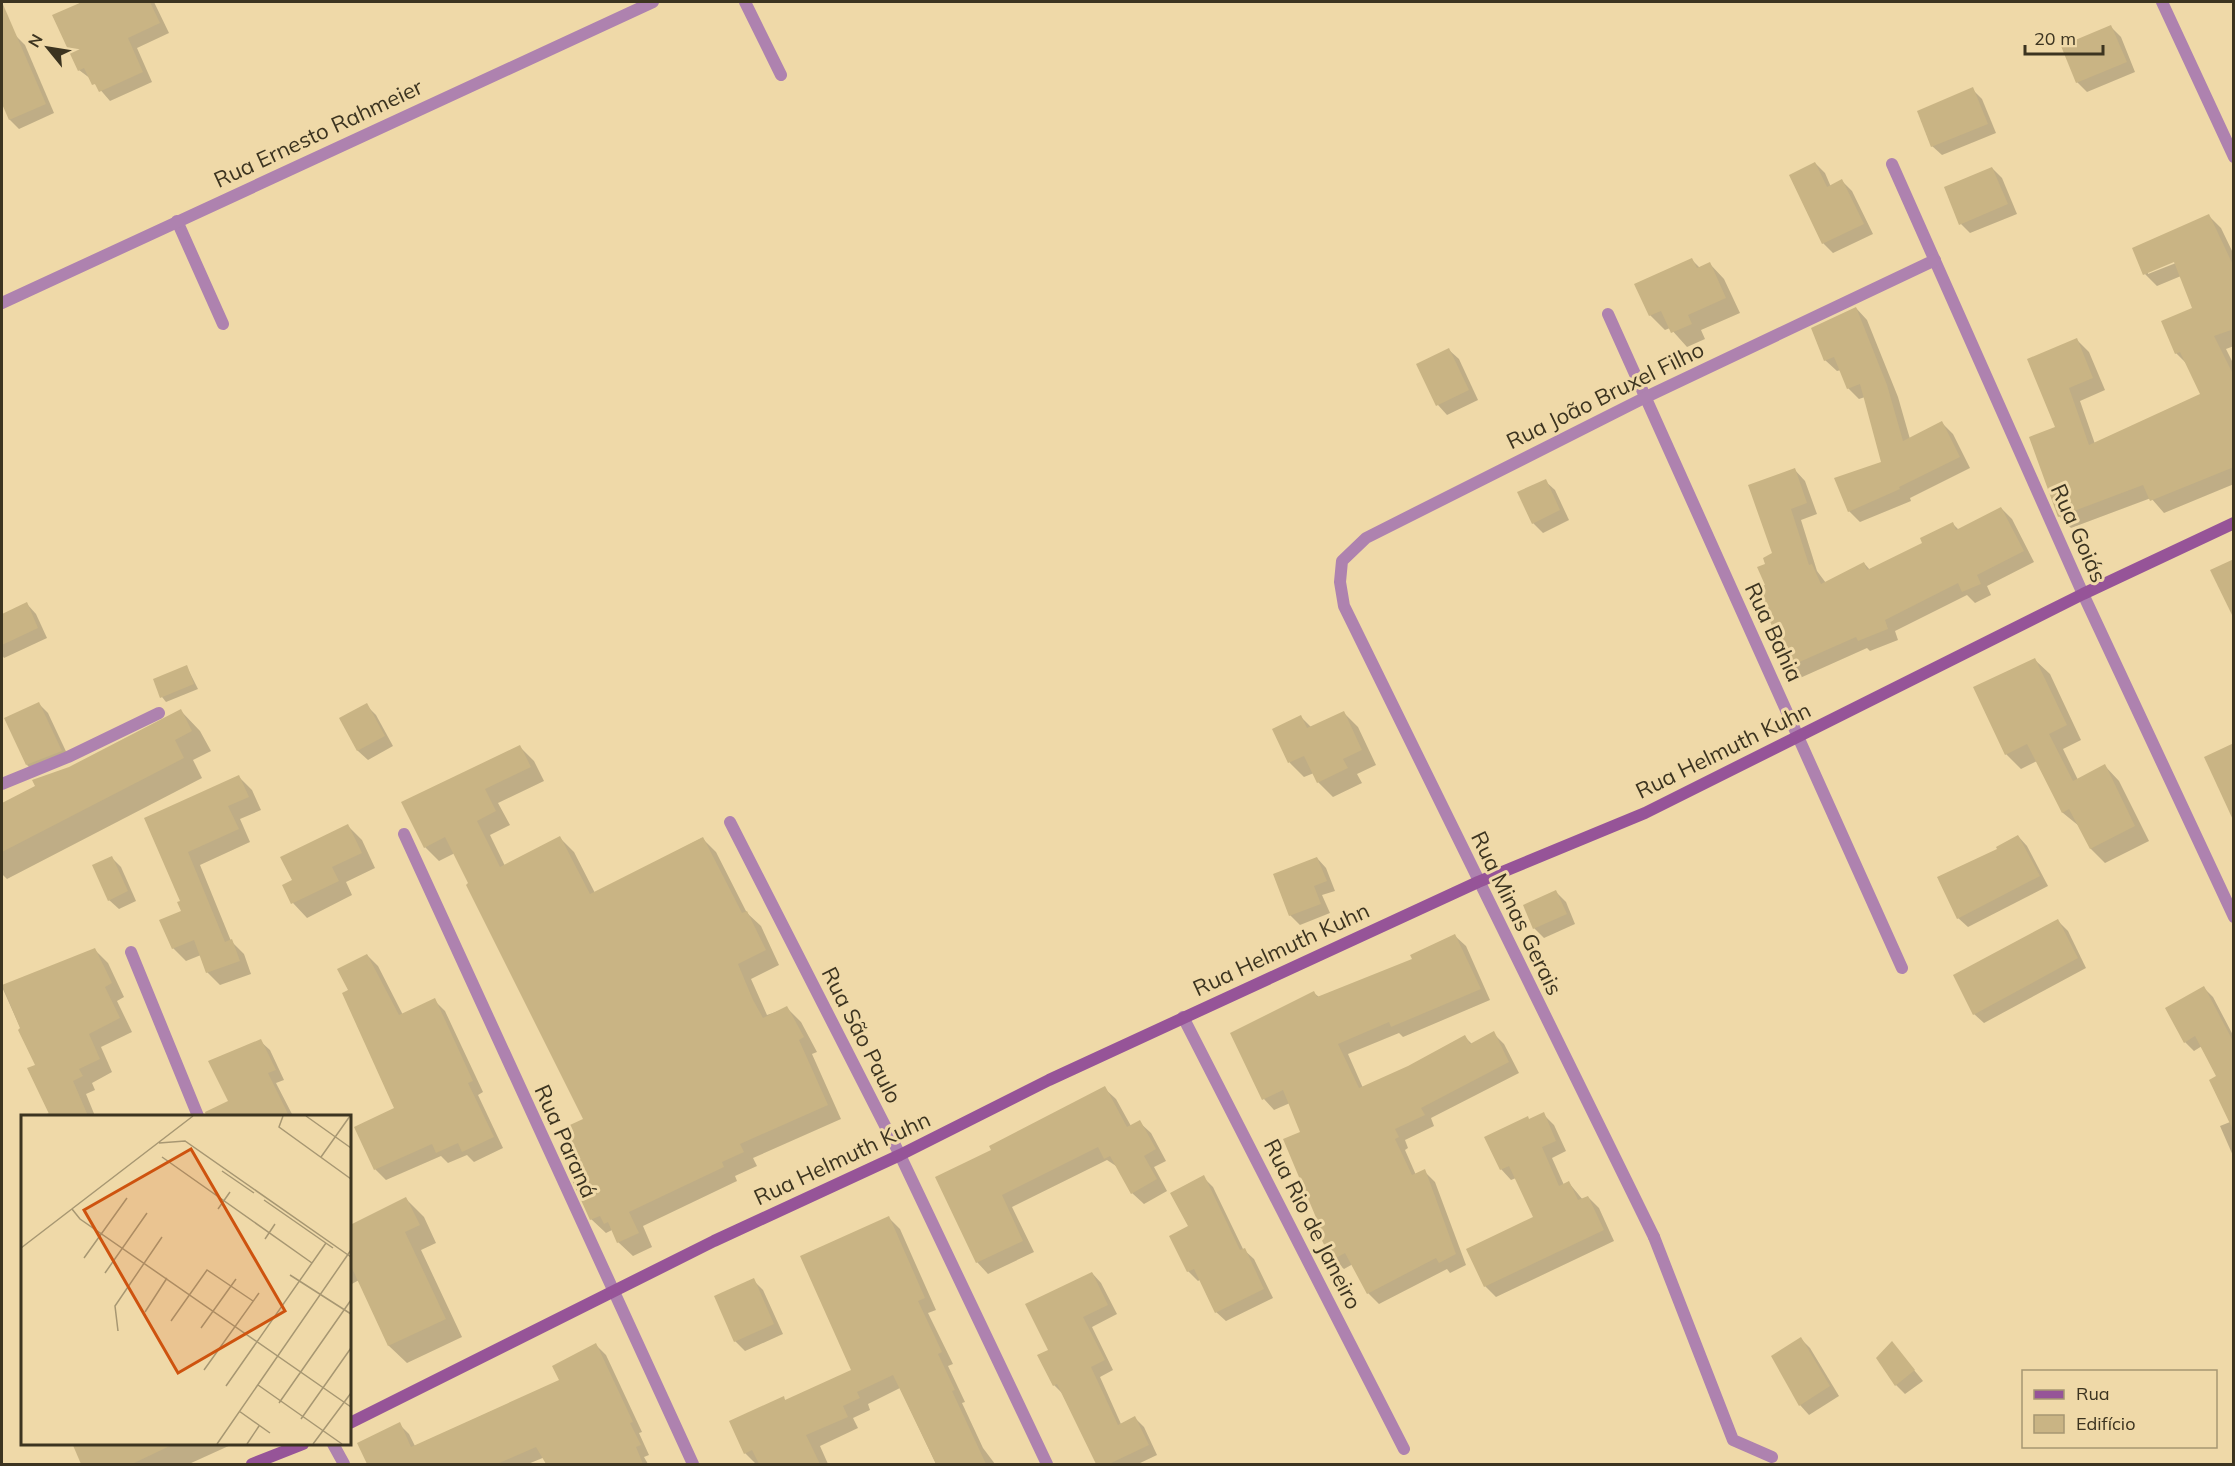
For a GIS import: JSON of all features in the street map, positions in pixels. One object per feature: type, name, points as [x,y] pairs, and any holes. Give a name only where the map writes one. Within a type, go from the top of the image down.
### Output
[{"type":"main road","name":"Rua Helmuth Kuhn","points":[[351,1422],[611,1291],[900,1155],[1184,1017],[1478,882],[1645,813],[2083,594],[2234,523]]},
{"type":"main road","points":[[252,1464],[298,1445]]},
{"type":"street","name":"Rua Ernesto Rahmeier","points":[[2,303],[653,2]]},
{"type":"street","points":[[745,2],[781,75]]},
{"type":"street","points":[[2162,2],[2234,157]]},
{"type":"street","name":"Rua Goiás","points":[[1892,164],[2083,594],[2234,917]]},
{"type":"street","points":[[177,221],[223,324]]},
{"type":"street","name":"Rua João Bruxel Filho","points":[[1344,606],[1340,582],[1342,561],[1366,538],[1644,398],[1935,260]]},
{"type":"street","name":"Rua Bahia","points":[[1608,314],[1902,968]]},
{"type":"street","name":"Rua Minas Gerais","points":[[1344,606],[1654,1237],[1733,1440],[1772,1457]]},
{"type":"street","points":[[2,784],[68,757],[159,712]]},
{"type":"street","name":"Rua São Paulo","points":[[730,822],[900,1155],[1047,1464]]},
{"type":"street","name":"Rua Paraná","points":[[404,834],[611,1291],[693,1464]]},
{"type":"street","points":[[131,951],[198,1115]]},
{"type":"street","name":"Rua Rio de Janeiro","points":[[1184,1017],[1404,1449]]},
{"type":"street","points":[[334,1445],[344,1464]]},
{"type":"building","points":[[2,2],[46,104],[9,120],[2,104]]},
{"type":"building","points":[[82,2],[150,2],[160,23],[128,38],[143,72],[99,92],[95,84],[92,85],[84,68],[78,71],[52,15]]},
{"type":"building","points":[[2111,25],[2127,62],[2076,83],[2061,46]]},
{"type":"building","points":[[1973,87],[1988,124],[1931,147],[1917,111]]},
{"type":"building","points":[[1815,162],[1827,187],[1842,179],[1864,224],[1822,244],[1789,175]]},
{"type":"building","points":[[1992,167],[2008,204],[1959,225],[1944,187]]},
{"type":"building","points":[[2209,214],[2234,267],[2234,329],[2214,336],[2234,376],[2234,467],[2150,501],[2143,485],[2058,517],[2029,437],[2055,427],[2027,359],[2077,338],[2093,378],[2069,388],[2089,445],[2200,394],[2180,352],[2175,354],[2161,321],[2192,308],[2174,262],[2143,275],[2132,248]]},
{"type":"building","points":[[1692,258],[1697,268],[1710,262],[1726,298],[1688,315],[1692,324],[1671,333],[1661,311],[1649,316],[1634,284]]},
{"type":"building","points":[[1856,307],[1887,385],[1903,441],[1942,421],[1960,457],[1899,487],[1900,489],[1848,512],[1834,478],[1881,462],[1860,384],[1847,389],[1834,357],[1824,361],[1811,328]]},
{"type":"building","points":[[1449,348],[1469,390],[1436,406],[1416,364]]},
{"type":"building","points":[[1795,468],[1807,503],[1791,509],[1809,565],[1812,564],[1821,584],[1864,562],[1867,570],[1922,543],[1920,538],[1953,522],[1956,530],[2001,507],[2024,551],[1977,575],[1981,584],[1962,592],[1958,583],[1885,620],[1888,629],[1858,641],[1856,637],[1788,667],[1757,588],[1765,585],[1757,567],[1765,564],[1763,558],[1772,553],[1748,485]]},
{"type":"building","points":[[1546,479],[1560,510],[1532,524],[1517,492]]},
{"type":"building","points":[[2234,559],[2234,619],[2210,570]]},
{"type":"building","points":[[27,602],[38,628],[2,645],[2,614]]},
{"type":"building","points":[[2035,658],[2067,725],[2049,734],[2073,781],[2105,764],[2135,826],[2090,849],[2069,809],[2062,813],[2027,744],[2005,755],[1973,687]]},
{"type":"building","points":[[187,665],[194,684],[160,698],[153,679]]},
{"type":"building","points":[[39,702],[62,751],[26,765],[4,718]]},
{"type":"building","points":[[367,703],[385,736],[357,751],[339,718]]},
{"type":"building","points":[[181,709],[192,731],[175,740],[184,758],[2,852],[2,803],[35,786],[32,780],[69,767]]},
{"type":"building","points":[[1344,711],[1362,750],[1343,759],[1348,768],[1317,783],[1304,756],[1288,763],[1272,729],[1301,715],[1307,728]]},
{"type":"building","points":[[2234,743],[2234,822],[2204,757]]},
{"type":"building","points":[[520,745],[531,767],[485,789],[496,811],[477,821],[500,867],[560,836],[590,894],[703,837],[742,913],[747,911],[766,950],[738,964],[753,1000],[763,1018],[787,1006],[804,1037],[799,1040],[828,1105],[740,1144],[744,1152],[722,1162],[724,1167],[629,1212],[639,1233],[617,1243],[608,1222],[604,1224],[600,1216],[590,1220],[571,1178],[580,1174],[559,1130],[583,1119],[466,885],[468,883],[445,837],[424,848],[401,802]]},
{"type":"building","points":[[239,775],[249,797],[228,806],[239,829],[188,852],[225,942],[232,939],[240,961],[206,973],[194,940],[172,949],[159,920],[181,911],[177,902],[180,901],[144,818]]},
{"type":"building","points":[[348,824],[362,853],[332,867],[339,881],[291,904],[282,885],[292,880],[280,857]]},
{"type":"building","points":[[2018,835],[2040,876],[1957,919],[1937,877],[1997,849],[1996,847]]},
{"type":"building","points":[[112,856],[128,891],[108,901],[92,865]]},
{"type":"building","points":[[1317,857],[1327,881],[1314,886],[1321,904],[1289,916],[1273,874]]},
{"type":"building","points":[[1556,890],[1567,914],[1533,929],[1523,905]]},
{"type":"building","points":[[2058,919],[2078,958],[1973,1015],[1953,975]]},
{"type":"building","points":[[1455,934],[1481,989],[1391,1027],[1389,1022],[1338,1044],[1359,1088],[1408,1066],[1465,1035],[1470,1044],[1494,1031],[1509,1062],[1421,1108],[1425,1115],[1395,1129],[1399,1137],[1395,1139],[1412,1175],[1425,1169],[1456,1254],[1439,1263],[1436,1258],[1367,1294],[1345,1253],[1332,1260],[1316,1229],[1320,1227],[1283,1139],[1300,1132],[1283,1090],[1262,1100],[1230,1033],[1314,991],[1317,997],[1412,959],[1410,955]]},
{"type":"building","points":[[95,948],[112,983],[105,987],[120,1018],[89,1034],[100,1059],[79,1069],[83,1076],[73,1081],[88,1115],[50,1115],[27,1068],[35,1065],[18,1030],[20,1028],[2,985]]},
{"type":"building","points":[[367,954],[399,1015],[435,998],[473,1081],[468,1083],[494,1137],[462,1152],[458,1143],[436,1153],[432,1144],[374,1170],[354,1127],[394,1108],[342,993],[348,990],[337,969]]},
{"type":"building","points":[[2204,986],[2234,1043],[2234,1132],[2209,1080],[2216,1076],[2195,1036],[2184,1043],[2165,1008]]},
{"type":"building","points":[[261,1039],[276,1070],[268,1073],[289,1115],[206,1115],[205,1112],[228,1101],[208,1061]]},
{"type":"building","points":[[1105,1086],[1127,1127],[1140,1120],[1156,1149],[1144,1156],[1157,1179],[1131,1194],[1110,1156],[1104,1159],[1098,1147],[1002,1195],[1023,1241],[976,1263],[935,1177],[991,1150],[989,1146]]},
{"type":"building","points":[[1544,1112],[1556,1141],[1542,1147],[1559,1186],[1569,1181],[1578,1200],[1588,1196],[1604,1230],[1484,1287],[1466,1249],[1533,1217],[1509,1166],[1500,1170],[1484,1137],[1528,1116],[1529,1119]]},
{"type":"building","points":[[1204,1175],[1240,1250],[1245,1248],[1264,1289],[1215,1313],[1194,1269],[1187,1272],[1169,1236],[1188,1226],[1170,1193]]},
{"type":"building","points":[[406,1197],[420,1225],[405,1232],[446,1319],[388,1346],[351,1266],[351,1224]]},
{"type":"building","points":[[889,1216],[925,1298],[918,1301],[942,1352],[938,1354],[955,1390],[952,1391],[986,1464],[936,1464],[893,1375],[857,1392],[860,1398],[843,1406],[848,1417],[806,1435],[820,1464],[759,1464],[752,1450],[744,1454],[729,1421],[784,1396],[785,1400],[851,1370],[800,1256]]},
{"type":"building","points":[[1092,1272],[1108,1305],[1083,1317],[1105,1360],[1091,1367],[1118,1425],[1135,1416],[1149,1445],[1109,1464],[1096,1464],[1057,1384],[1053,1386],[1037,1355],[1048,1350],[1025,1304]]},
{"type":"building","points":[[754,1278],[774,1324],[734,1342],[714,1296]]},
{"type":"building","points":[[1801,1337],[1830,1386],[1799,1406],[1771,1356]]},
{"type":"building","points":[[1892,1341],[1915,1370],[1895,1386],[1876,1358]]},
{"type":"building","points":[[596,1343],[633,1422],[630,1423],[641,1445],[636,1447],[643,1464],[546,1464],[536,1447],[497,1464],[367,1464],[357,1443],[400,1422],[411,1447],[559,1380],[552,1366]]},
{"type":"building","points":[[73,1445],[172,1445],[132,1464],[81,1464]]}]
